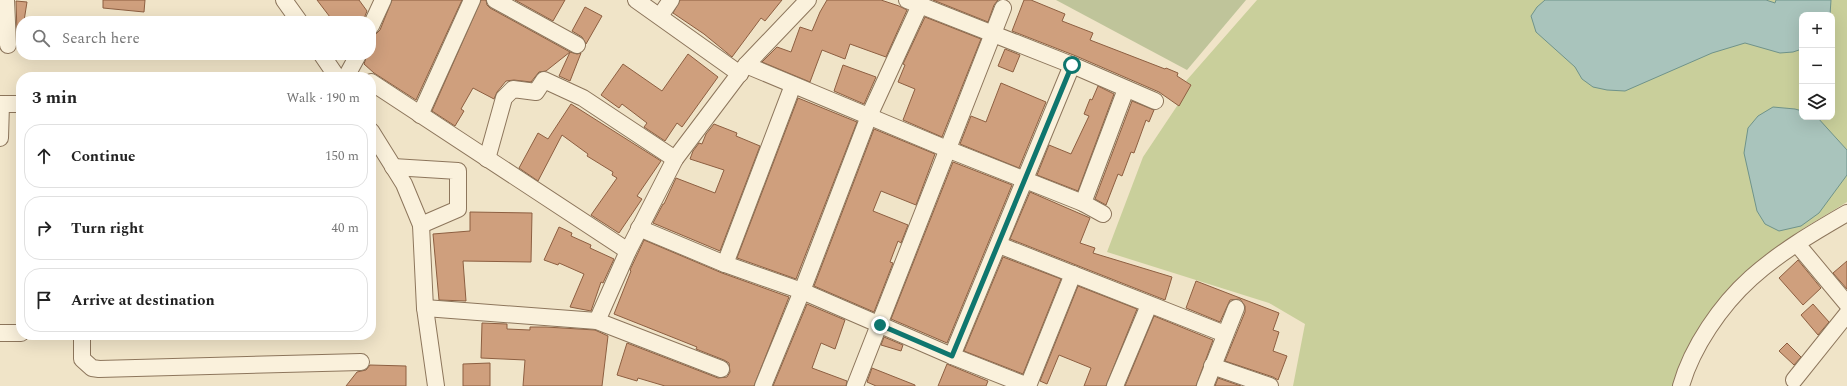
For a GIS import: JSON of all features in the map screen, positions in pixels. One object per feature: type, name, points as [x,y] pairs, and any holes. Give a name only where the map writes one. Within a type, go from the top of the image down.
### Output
[{"type":"street","points":[[6,0],[10,45]]},
{"type":"street","points":[[284,0],[295,16]]},
{"type":"street","points":[[376,16],[383,0]]},
{"type":"street","points":[[420,116],[472,0]]},
{"type":"street","points":[[495,0],[577,46]]},
{"type":"street","points":[[636,0],[743,70],[793,84],[947,149],[1083,203],[1103,214]]},
{"type":"street","points":[[660,16],[672,0]]},
{"type":"street","points":[[597,321],[639,228],[675,159],[743,70],[808,0]]},
{"type":"street","points":[[763,386],[802,291],[913,3],[993,33],[1155,101]]},
{"type":"street","points":[[855,386],[1003,8]]},
{"type":"street","points":[[325,60],[334,72]]},
{"type":"street","points":[[952,356],[1072,65]]},
{"type":"street","points":[[487,159],[504,98],[514,89],[536,92],[544,80],[583,98],[675,159]]},
{"type":"street","points":[[725,264],[793,84]]},
{"type":"street","points":[[376,85],[420,116],[628,251]]},
{"type":"street","points":[[1083,203],[1126,89]]},
{"type":"street","points":[[0,138],[0,104],[16,104]]},
{"type":"street","points":[[376,139],[404,184],[421,225],[425,308],[436,386]]},
{"type":"street","points":[[393,167],[458,171],[458,209],[421,225]]},
{"type":"street","points":[[1681,386],[1704,334],[1751,278],[1797,244],[1847,213]]},
{"type":"street","points":[[639,228],[725,264],[802,291],[952,356],[995,380],[1028,386],[1074,274]]},
{"type":"street","points":[[1797,244],[1847,304]]},
{"type":"street","points":[[999,245],[1225,334]]},
{"type":"street","points":[[1115,386],[1149,305]]},
{"type":"street","points":[[425,308],[597,321],[721,370]]},
{"type":"street","points":[[1205,386],[1236,308]]},
{"type":"street","points":[[1794,380],[1847,314]]},
{"type":"street","points":[[0,333],[16,333]]},
{"type":"street","points":[[82,340],[82,359],[92,368],[99,369],[361,362]]},
{"type":"street","points":[[1212,366],[1270,386]]},
{"type":"green space","points":[[1056,0],[1246,0],[1187,70]]},
{"type":"green space","points":[[1257,0],[1847,0],[1847,202],[1804,228],[1759,264],[1674,386],[1293,386],[1305,324],[1269,303],[1107,252],[1143,157],[1191,85],[1186,81]]},
{"type":"water","points":[[1545,0],[1766,0],[1775,3],[1776,0],[1831,0],[1830,12],[1799,12],[1799,50],[1780,53],[1745,43],[1712,53],[1625,91],[1607,90],[1593,87],[1582,79],[1575,67],[1536,32],[1531,16],[1537,7]]},
{"type":"water","points":[[1773,107],[1799,110],[1799,120],[1820,120],[1847,150],[1847,175],[1819,213],[1801,226],[1779,231],[1765,224],[1757,211],[1744,153],[1748,128],[1758,116]]},
{"type":"building","points":[[103,0],[145,0],[144,12],[103,8]]},
{"type":"building","points":[[317,0],[359,0],[367,11],[365,16],[329,16]]},
{"type":"building","points":[[392,0],[462,0],[416,100],[376,74],[376,72],[373,72],[364,64],[365,60],[376,60],[376,34],[380,30]]},
{"type":"building","points":[[481,0],[486,0],[487,5],[490,8],[570,52],[546,71],[539,72],[531,82],[514,80],[506,81],[497,92],[494,99],[473,88],[461,109],[464,111],[455,126],[432,111]]},
{"type":"building","points":[[515,0],[565,0],[553,21]]},
{"type":"building","points":[[680,0],[782,0],[765,21],[761,18],[732,57],[704,34],[673,13]]},
{"type":"building","points":[[827,0],[881,0],[907,10],[886,57],[850,44],[845,59],[822,50],[810,82],[762,62],[777,47],[791,52],[800,27],[812,31]]},
{"type":"building","points":[[933,0],[998,0],[994,5],[988,22]]},
{"type":"building","points":[[1024,0],[1031,0],[1065,14],[1062,21],[1093,33],[1090,40],[1178,73],[1177,76],[1191,85],[1179,106],[1159,92],[1076,56],[1012,31]]},
{"type":"building","points":[[16,1],[27,2],[25,16],[16,16]]},
{"type":"building","points":[[585,7],[602,16],[586,44],[582,37],[572,31]]},
{"type":"building","points":[[925,17],[981,39],[942,137],[903,120],[915,89],[898,82],[905,65],[903,64]]},
{"type":"building","points":[[1005,49],[1020,55],[1013,72],[998,66]]},
{"type":"building","points":[[570,52],[577,54],[581,53],[570,81],[559,76]]},
{"type":"building","points":[[688,54],[718,77],[682,127],[677,123],[665,141],[644,127],[647,123],[622,104],[619,108],[601,95],[623,64],[662,91]]},
{"type":"building","points":[[843,65],[876,77],[864,104],[834,91]]},
{"type":"building","points":[[1001,83],[1046,102],[1019,168],[960,144],[971,116],[986,122]]},
{"type":"building","points":[[1098,86],[1114,94],[1078,191],[1037,175],[1049,145],[1071,154],[1089,116],[1084,114],[1090,99],[1092,100]]},
{"type":"building","points":[[798,98],[857,122],[796,279],[737,258]]},
{"type":"building","points":[[1132,101],[1154,110],[1149,122],[1146,120],[1134,153],[1131,152],[1122,176],[1118,174],[1106,205],[1095,199]]},
{"type":"building","points":[[571,104],[661,161],[637,196],[642,199],[619,233],[591,215],[617,178],[612,175],[613,172],[587,156],[588,154],[562,135],[538,181],[519,168],[538,133],[548,139]]},
{"type":"building","points":[[714,124],[737,133],[736,136],[760,146],[720,251],[653,223],[676,178],[715,193],[724,170],[690,159],[693,151],[699,143],[702,144],[706,134]]},
{"type":"building","points":[[874,129],[935,154],[916,205],[881,191],[873,211],[908,225],[901,243],[898,241],[890,262],[893,263],[874,312],[814,286]]},
{"type":"building","points":[[953,162],[1012,185],[947,343],[891,319]]},
{"type":"building","points":[[1030,192],[1090,218],[1080,243],[1095,248],[1093,253],[1172,277],[1165,300],[1010,239]]},
{"type":"building","points":[[470,212],[532,213],[531,262],[463,261],[466,301],[439,300],[433,234],[470,231]]},
{"type":"building","points":[[559,227],[572,233],[571,236],[591,245],[590,248],[614,259],[603,283],[601,282],[591,311],[570,307],[584,274],[559,263],[558,265],[544,260]]},
{"type":"building","points":[[644,240],[722,273],[789,297],[754,386],[665,386],[638,378],[637,381],[617,375],[627,343],[718,378],[727,377],[730,372],[729,363],[724,360],[696,349],[697,347],[614,314],[631,271],[630,270]]},
{"type":"building","points":[[1003,257],[1061,279],[1023,374],[964,351]]},
{"type":"building","points":[[1798,260],[1821,288],[1803,305],[1779,278]]},
{"type":"building","points":[[1847,261],[1847,289],[1833,273]]},
{"type":"building","points":[[1196,281],[1279,313],[1273,330],[1279,332],[1273,351],[1287,356],[1278,380],[1225,361],[1245,312],[1245,306],[1240,299],[1230,300],[1220,322],[1186,308]]},
{"type":"building","points":[[1078,286],[1137,309],[1106,386],[1084,386],[1091,368],[1059,355],[1047,384],[1040,381]]},
{"type":"building","points":[[807,304],[845,320],[835,349],[821,343],[812,368],[847,381],[846,386],[773,386]]},
{"type":"building","points":[[1813,304],[1829,322],[1818,335],[1801,315]]},
{"type":"building","points":[[1154,316],[1213,340],[1196,386],[1125,386]]},
{"type":"building","points":[[482,323],[507,324],[507,329],[530,330],[530,327],[546,327],[595,330],[608,336],[602,386],[523,386],[525,360],[481,358]]},
{"type":"building","points":[[884,337],[903,345],[901,351],[881,345]]},
{"type":"building","points":[[1787,343],[1801,357],[1794,365],[1779,351]]},
{"type":"building","points":[[490,363],[490,386],[463,386],[463,364]]},
{"type":"building","points":[[947,364],[988,381],[986,386],[938,386]]},
{"type":"building","points":[[370,365],[406,366],[406,386],[346,386],[357,372],[366,370]]},
{"type":"building","points":[[872,368],[915,386],[876,386],[867,382]]},
{"type":"building","points":[[1218,378],[1241,386],[1215,386]]},
{"type":"route","points":[[880,325],[952,356],[1072,65]]}]
